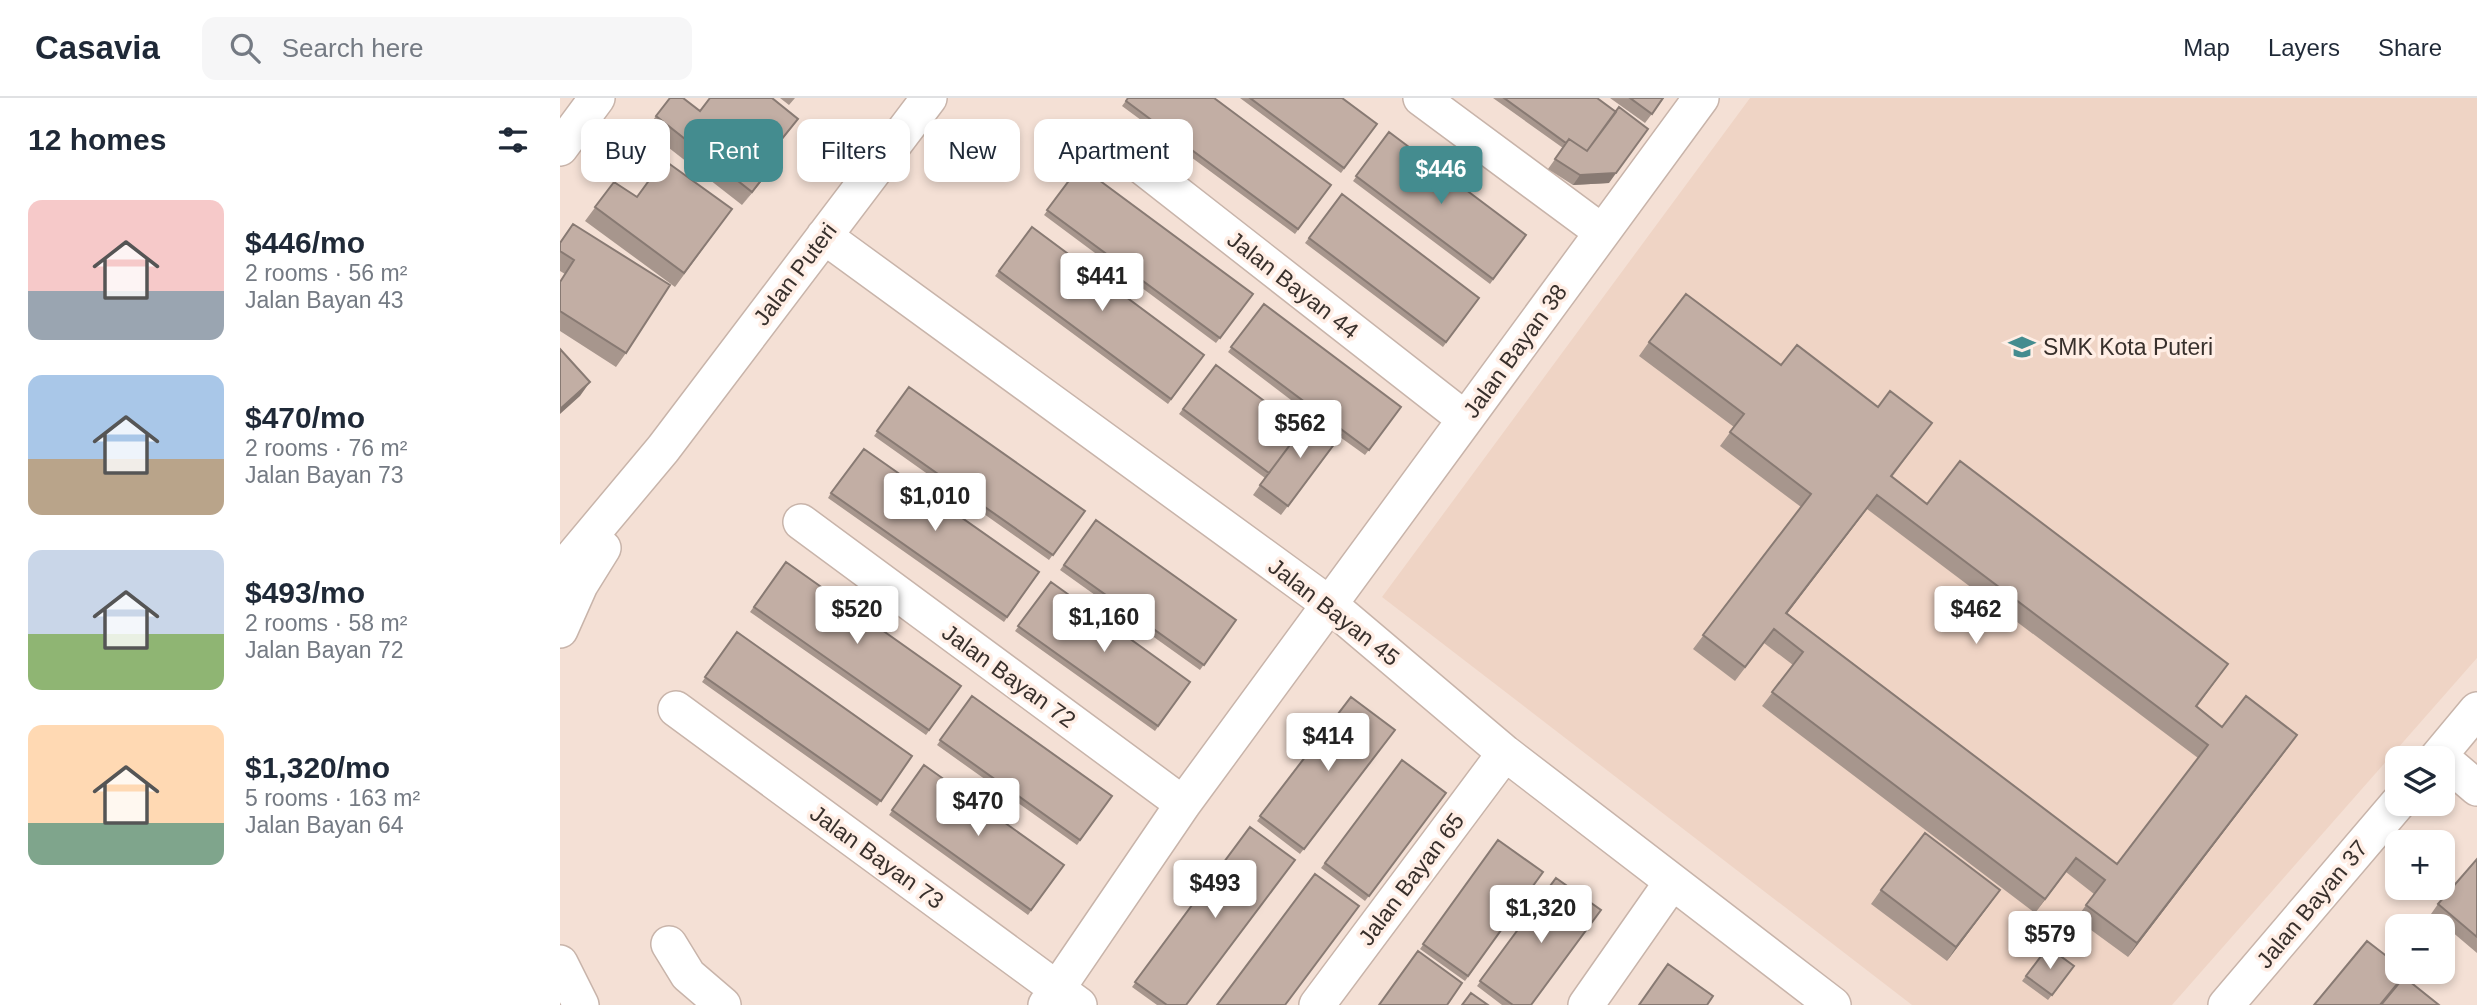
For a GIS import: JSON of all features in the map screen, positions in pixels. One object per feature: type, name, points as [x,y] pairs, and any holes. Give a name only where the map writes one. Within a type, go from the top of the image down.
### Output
[{"type":"street","points":[[560,148],[597,98]]},
{"type":"street","name":"Jalan Puteri","points":[[560,572],[663,449],[929,98]]},
{"type":"street","points":[[1421,98],[1602,232]]},
{"type":"street","name":"Jalan Bayan 38","points":[[1060,1000],[1183,804],[1700,98]]},
{"type":"street","name":"Jalan Bayan 44","points":[[1162,182],[1465,419]]},
{"type":"street","name":"Jalan Bayan 45","points":[[824,236],[1329,604],[1505,753],[1833,1005]]},
{"type":"street","name":"Jalan Puteri","points":[[560,630],[580,585],[663,449]]},
{"type":"street","name":"Jalan Bayan 72","points":[[801,522],[1183,804]]},
{"type":"street","name":"Jalan Bayan 73","points":[[676,709],[1060,1000]]},
{"type":"street","points":[[2449,746],[2477,710]]},
{"type":"street","name":"Jalan Bayan 65","points":[[1317,1005],[1505,753]]},
{"type":"street","points":[[2455,770],[2477,788]]},
{"type":"street","name":"Jalan Bayan 37","points":[[2226,1005],[2387,816]]},
{"type":"street","points":[[1586,1005],[1672,882]]},
{"type":"street","points":[[669,944],[688,975],[723,1005]]},
{"type":"street","points":[[560,963],[581,1005]]},
{"type":"shaded area","name":"SMK Kota Puteri","points":[[1750,98],[2477,98],[2477,658],[2400,746],[2385,746],[2385,763],[2172,1005],[1912,1005],[1382,597]]},
{"type":"building","points":[[670,98],[683,98],[700,111],[710,98],[772,98],[798,119],[783,138],[783,119],[684,119],[684,138],[670,127],[670,119],[660,119],[656,116]]},
{"type":"building","points":[[1128,98],[1214,98],[1331,185],[1298,229],[1193,151],[1193,119],[1150,119],[1126,101]]},
{"type":"building","points":[[1250,98],[1342,98],[1377,124],[1344,168]]},
{"type":"building","points":[[1504,98],[1597,98],[1616,112],[1587,151],[1569,139],[1566,143]]},
{"type":"building","points":[[1630,98],[1663,98],[1652,114]]},
{"type":"building","points":[[1619,107],[1648,129],[1616,173],[1580,175],[1555,159],[1569,139],[1587,151]]},
{"type":"building","points":[[1389,132],[1526,235],[1493,279],[1356,176]]},
{"type":"building","points":[[670,164],[684,174],[684,182],[695,182],[732,209],[684,273],[595,207],[614,182],[637,197],[648,182],[670,182]]},
{"type":"building","points":[[739,182],[760,182],[752,192]]},
{"type":"building","points":[[1068,182],[1102,182],[1253,294],[1220,338],[1047,210]]},
{"type":"building","points":[[1342,194],[1479,298],[1446,342],[1309,238]]},
{"type":"building","points":[[573,224],[670,285],[626,353],[560,311],[560,282],[574,260],[560,251],[560,243]]},
{"type":"building","points":[[1032,227],[1204,355],[1171,399],[999,271]]},
{"type":"building","points":[[1686,294],[1781,365],[1797,345],[1878,407],[1890,391],[1932,423],[1891,476],[1927,504],[1960,461],[2228,664],[2196,706],[2222,727],[2246,696],[2297,735],[2137,943],[2086,905],[2105,880],[2076,858],[2045,899],[1772,692],[1803,652],[1774,629],[1745,667],[1703,635],[1811,494],[1730,432],[1744,414],[1649,342]],"holes":[[[1877,495],[2208,745],[2117,864],[1786,613]]]},
{"type":"building","points":[[1264,304],[1401,407],[1369,450],[1231,347]]},
{"type":"building","points":[[560,349],[590,382],[560,409]]},
{"type":"building","points":[[1216,365],[1302,429],[1269,473],[1183,409]]},
{"type":"building","points":[[909,387],[1085,511],[1053,555],[877,431]]},
{"type":"building","points":[[1313,414],[1341,435],[1288,506],[1260,485]]},
{"type":"building","points":[[864,449],[1039,572],[1007,617],[831,493]]},
{"type":"building","points":[[1096,520],[1236,620],[1204,665],[1064,565]]},
{"type":"building","points":[[786,562],[961,686],[929,730],[754,607]]},
{"type":"building","points":[[1051,582],[1190,682],[1158,726],[1018,626]]},
{"type":"building","points":[[737,632],[912,756],[881,801],[705,677]]},
{"type":"building","points":[[972,696],[1112,796],[1080,840],[940,740]]},
{"type":"building","points":[[1351,697],[1395,730],[1304,849],[1260,816]]},
{"type":"building","points":[[1402,760],[1446,793],[1369,896],[1325,863]]},
{"type":"building","points":[[924,765],[1064,865],[1031,910],[892,810]]},
{"type":"building","points":[[1250,827],[1295,860],[1186,1005],[1167,1005],[1135,982]]},
{"type":"building","points":[[1925,833],[2000,890],[1956,947],[1881,890]]},
{"type":"building","points":[[1498,840],[1543,872],[1468,976],[1423,944]]},
{"type":"building","points":[[2477,859],[2477,937],[2455,918],[2455,914],[2450,914],[2438,904],[2441,900],[2455,900],[2455,884]]},
{"type":"building","points":[[1315,874],[1359,906],[1285,1005],[1217,1005]]},
{"type":"building","points":[[1556,878],[1601,910],[1531,1005],[1513,1005],[1480,981]]},
{"type":"building","points":[[2367,941],[2385,955],[2385,984],[2397,984],[2380,1005],[2314,1005]]},
{"type":"building","points":[[2048,947],[2074,966],[2052,995],[2026,976]]},
{"type":"building","points":[[1418,951],[1462,983],[1447,1005],[1379,1005]]},
{"type":"building","points":[[1668,964],[1713,996],[1707,1005],[1639,1005]]},
{"type":"building","points":[[2398,984],[2413,984],[2439,1005],[2381,1005]]},
{"type":"building","points":[[1471,993],[1488,1005],[1462,1005]]},
{"type":"place","name":"SMK Kota Puteri","points":[[2022,347]]}]
